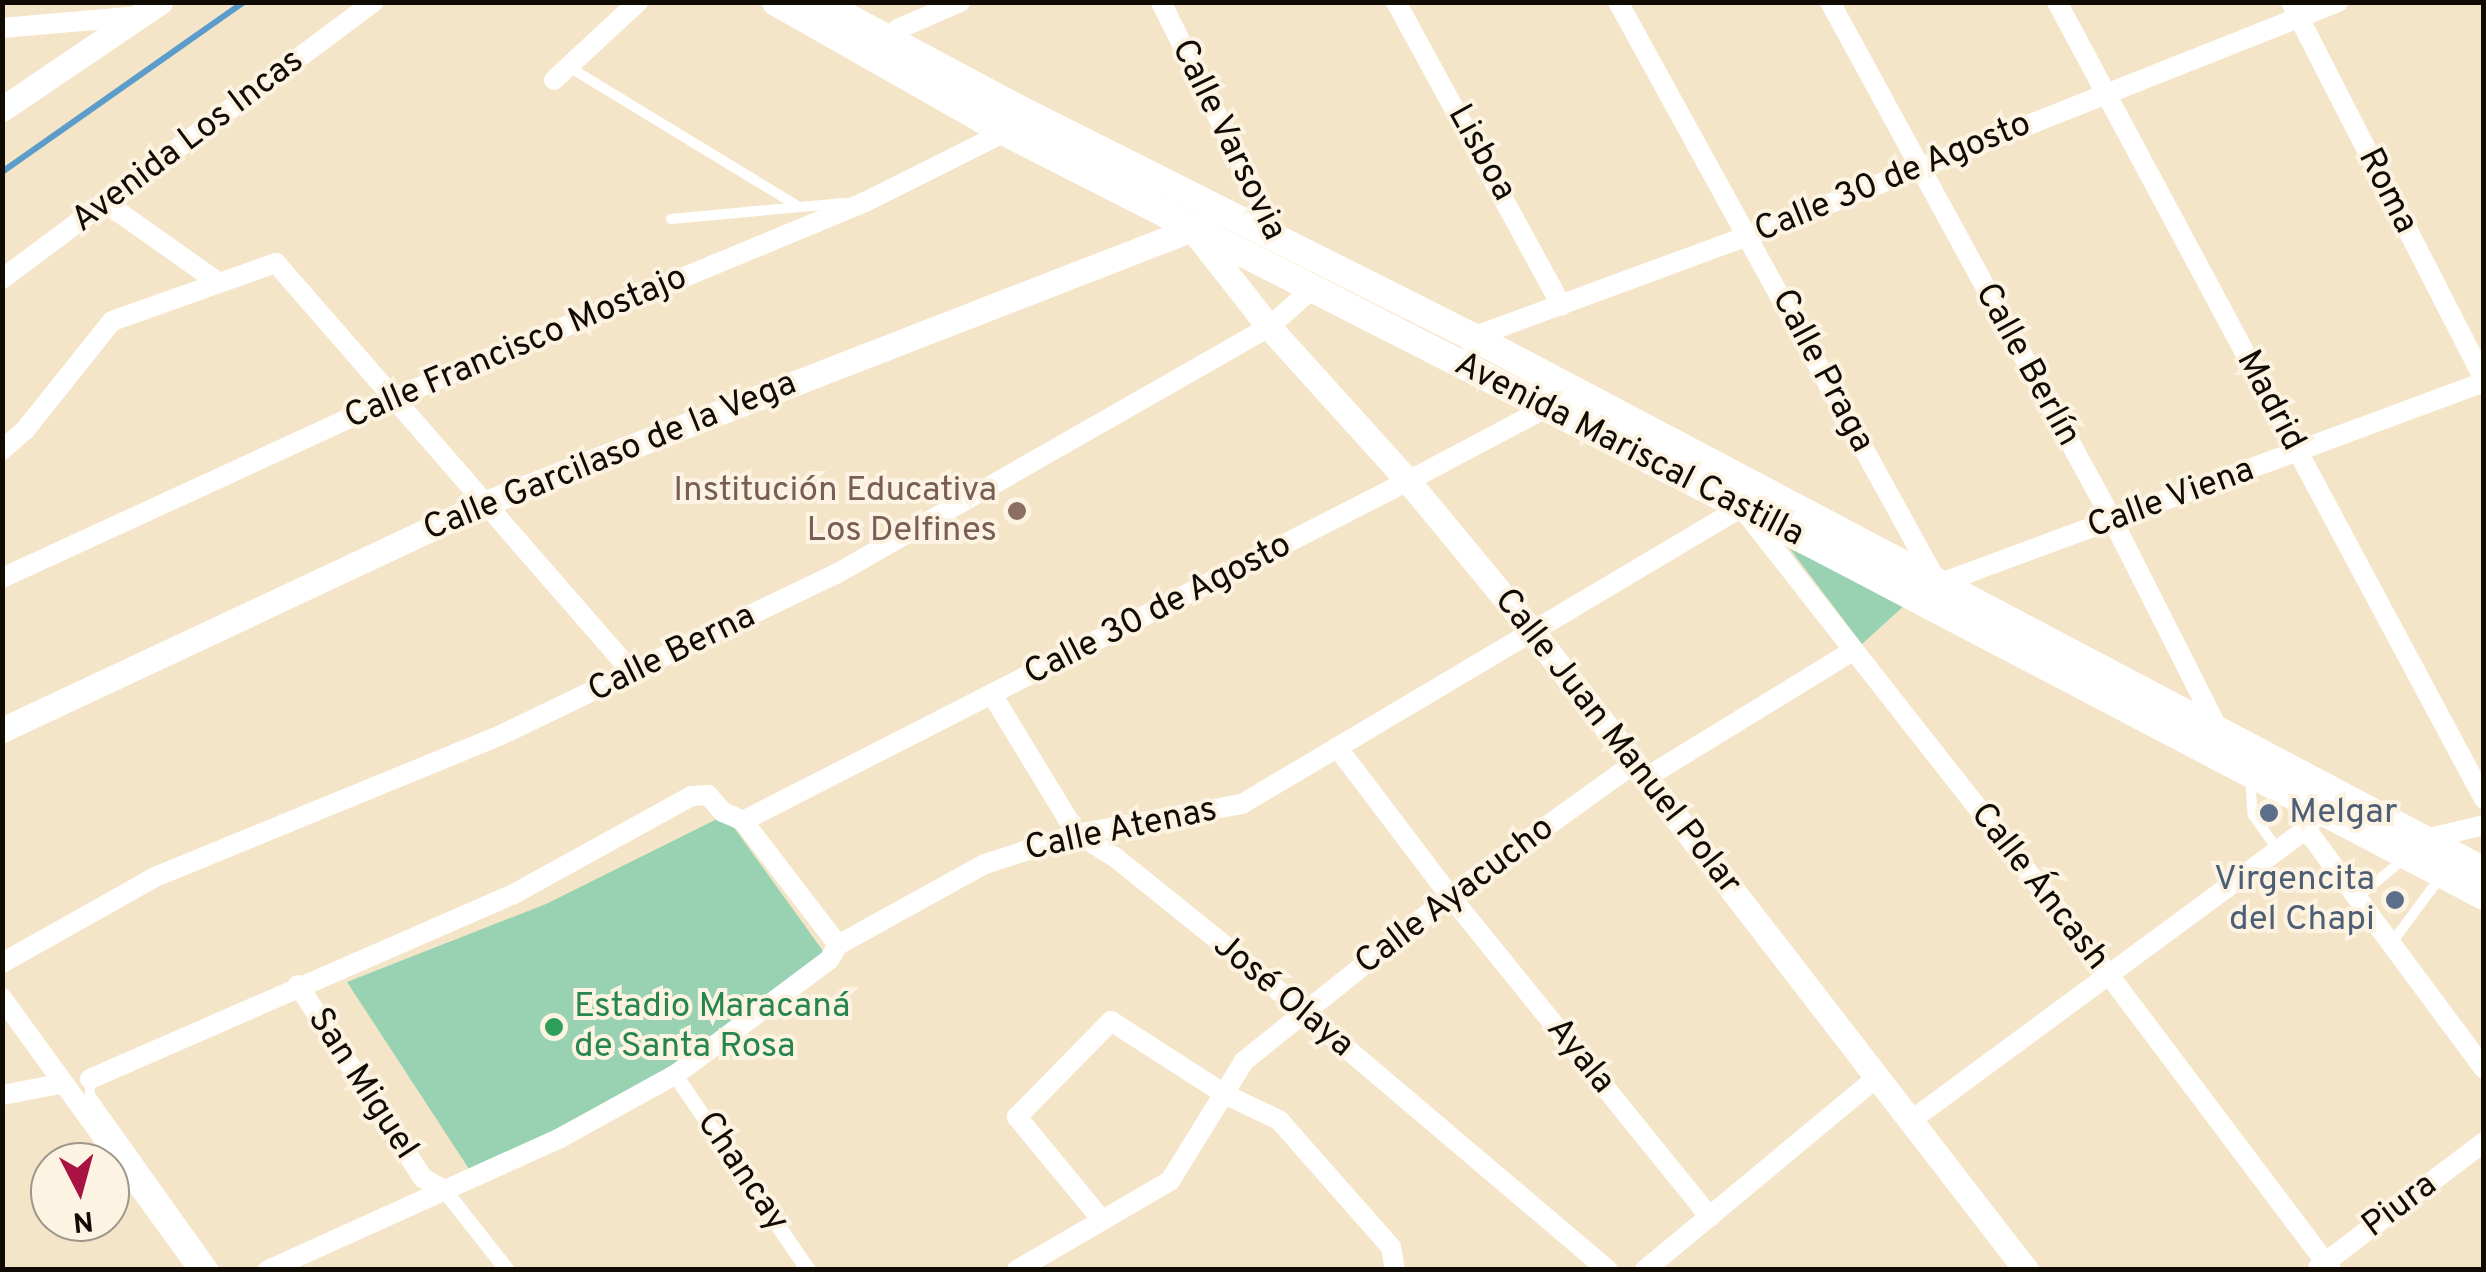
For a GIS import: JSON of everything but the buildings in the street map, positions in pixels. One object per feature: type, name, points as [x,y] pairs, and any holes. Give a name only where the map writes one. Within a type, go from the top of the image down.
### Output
[{"type":"main road","name":"Avenida Mariscal Castilla","points":[[776,2],[880,48],[1011,120],[1192,229],[1546,408],[1748,497]]},
{"type":"main road","name":"Avenida Mariscal Castilla","points":[[819,2],[880,48]]},
{"type":"main road","name":"Avenida Mariscal Castilla","points":[[1011,120],[1230,214],[1559,382],[1748,497],[1928,591],[2219,731],[2319,810]]},
{"type":"main road","name":"Avenida Mariscal Castilla","points":[[1928,591],[2250,775],[2319,810],[2450,865],[2484,896]]},
{"type":"main road","name":"Avenida Mariscal Castilla","points":[[2450,865],[2484,871]]},
{"type":"street","name":"Avenida Los Incas","points":[[2,279],[373,2]]},
{"type":"street","points":[[562,74],[638,2]]},
{"type":"street","points":[[880,48],[898,29],[960,2]]},
{"type":"street","name":"Calle Varsovia","points":[[1161,2],[1302,284]]},
{"type":"street","name":"Lisboa","points":[[1396,2],[1562,306]]},
{"type":"street","name":"Calle Praga","points":[[1618,2],[1748,236],[1928,591]]},
{"type":"street","name":"Calle Berlín","points":[[1830,2],[2114,521],[2219,731]]},
{"type":"street","name":"Madrid","points":[[2056,2],[2484,799]]},
{"type":"street","name":"Calle 30 de Agosto","points":[[1473,337],[1748,236],[2105,94],[2295,10],[2338,2]]},
{"type":"street","points":[[2,28],[151,9]]},
{"type":"street","points":[[2,109],[151,9]]},
{"type":"street","name":"Roma","points":[[2295,10],[2484,380]]},
{"type":"street","name":"Calle Francisco Mostajo","points":[[2,578],[396,397],[865,202],[1011,120]]},
{"type":"street","points":[[106,203],[216,280]]},
{"type":"street","name":"Calle Garcilaso de la Vega","points":[[2,730],[486,503],[1230,214]]},
{"type":"street","name":"Calle Juan Manuel Polar","points":[[1192,229],[1269,327],[1408,481],[1532,631],[2026,1270]]},
{"type":"street","points":[[2,450],[25,430],[112,321],[216,280],[276,263],[632,673]]},
{"type":"street","name":"Calle Berna","points":[[2,963],[156,877],[500,735],[836,574],[1269,327],[1302,284]]},
{"type":"street","points":[[1458,362],[1473,337]]},
{"type":"street","name":"Calle Viena","points":[[1928,591],[2484,380]]},
{"type":"street","points":[[1546,408],[1559,382]]},
{"type":"street","name":"Calle 30 de Agosto","points":[[743,821],[993,696],[1546,408]]},
{"type":"street","name":"Calle Atenas","points":[[268,1270],[562,1137],[675,1075],[829,960],[838,945],[986,864],[1077,834],[1242,804],[1748,497]]},
{"type":"street","name":"Calle Áncash","points":[[1748,497],[1853,652],[2109,975],[2324,1267]]},
{"type":"street","points":[[1641,769],[1853,652]]},
{"type":"street","name":"José Olaya","points":[[993,696],[1077,834],[1116,858],[1608,1270]]},
{"type":"street","name":"Ayala","points":[[1338,747],[1450,896],[1710,1216]]},
{"type":"street","name":"Calle Ayacucho","points":[[1017,1270],[1170,1181],[1226,1096],[1244,1061],[1450,896],[1641,769]]},
{"type":"street","points":[[90,1079],[298,985],[512,895],[616,841],[690,796],[708,795],[723,812],[743,821],[838,945]]},
{"type":"street","points":[[1909,1122],[2278,850],[2319,810],[2358,897],[2484,1069]]},
{"type":"street","points":[[2414,847],[2484,826]]},
{"type":"street","points":[[2450,865],[2484,826]]},
{"type":"street","name":"San Miguel","points":[[298,985],[423,1178],[444,1190],[507,1270]]},
{"type":"street","points":[[2,998],[60,1084],[199,1270]]},
{"type":"street","points":[[1102,1220],[1017,1118],[1111,1022],[1226,1096],[1279,1120],[1391,1247],[1395,1270]]},
{"type":"street","name":"Chancay","points":[[675,1075],[808,1270]]},
{"type":"street","points":[[1645,1270],[1876,1078]]},
{"type":"street","points":[[2,1094],[60,1084]]},
{"type":"street","name":"Piura","points":[[2324,1267],[2484,1142]]},
{"type":"lane","points":[[562,74],[799,207]]},
{"type":"lane","points":[[671,219],[865,202]]},
{"type":"lane","points":[[2250,775],[2253,815],[2278,850]]},
{"type":"lane","points":[[2358,897],[2414,847]]},
{"type":"lane","points":[[2390,945],[2450,865]]},
{"type":"lane","points":[[90,1079],[90,1095],[215,1270]]},
{"type":"green space","points":[[1790,549],[1850,577],[1906,604],[1862,644]]},
{"type":"green space","name":"Estadio Maracaná de Santa Rosa","points":[[725,815],[828,958],[670,1071],[471,1172],[347,982],[546,904]]},
{"type":"waterway","points":[[2,172],[244,2]]},
{"type":"place","name":"Institución Educativa Los Delfines","points":[[1017,511]]},
{"type":"place","name":"Melgar","points":[[2269,813]]},
{"type":"place","name":"Virgencita del Chapi","points":[[2395,900]]},
{"type":"place","name":"Estadio Maracaná de Santa Rosa","points":[[554,1027]]}]
